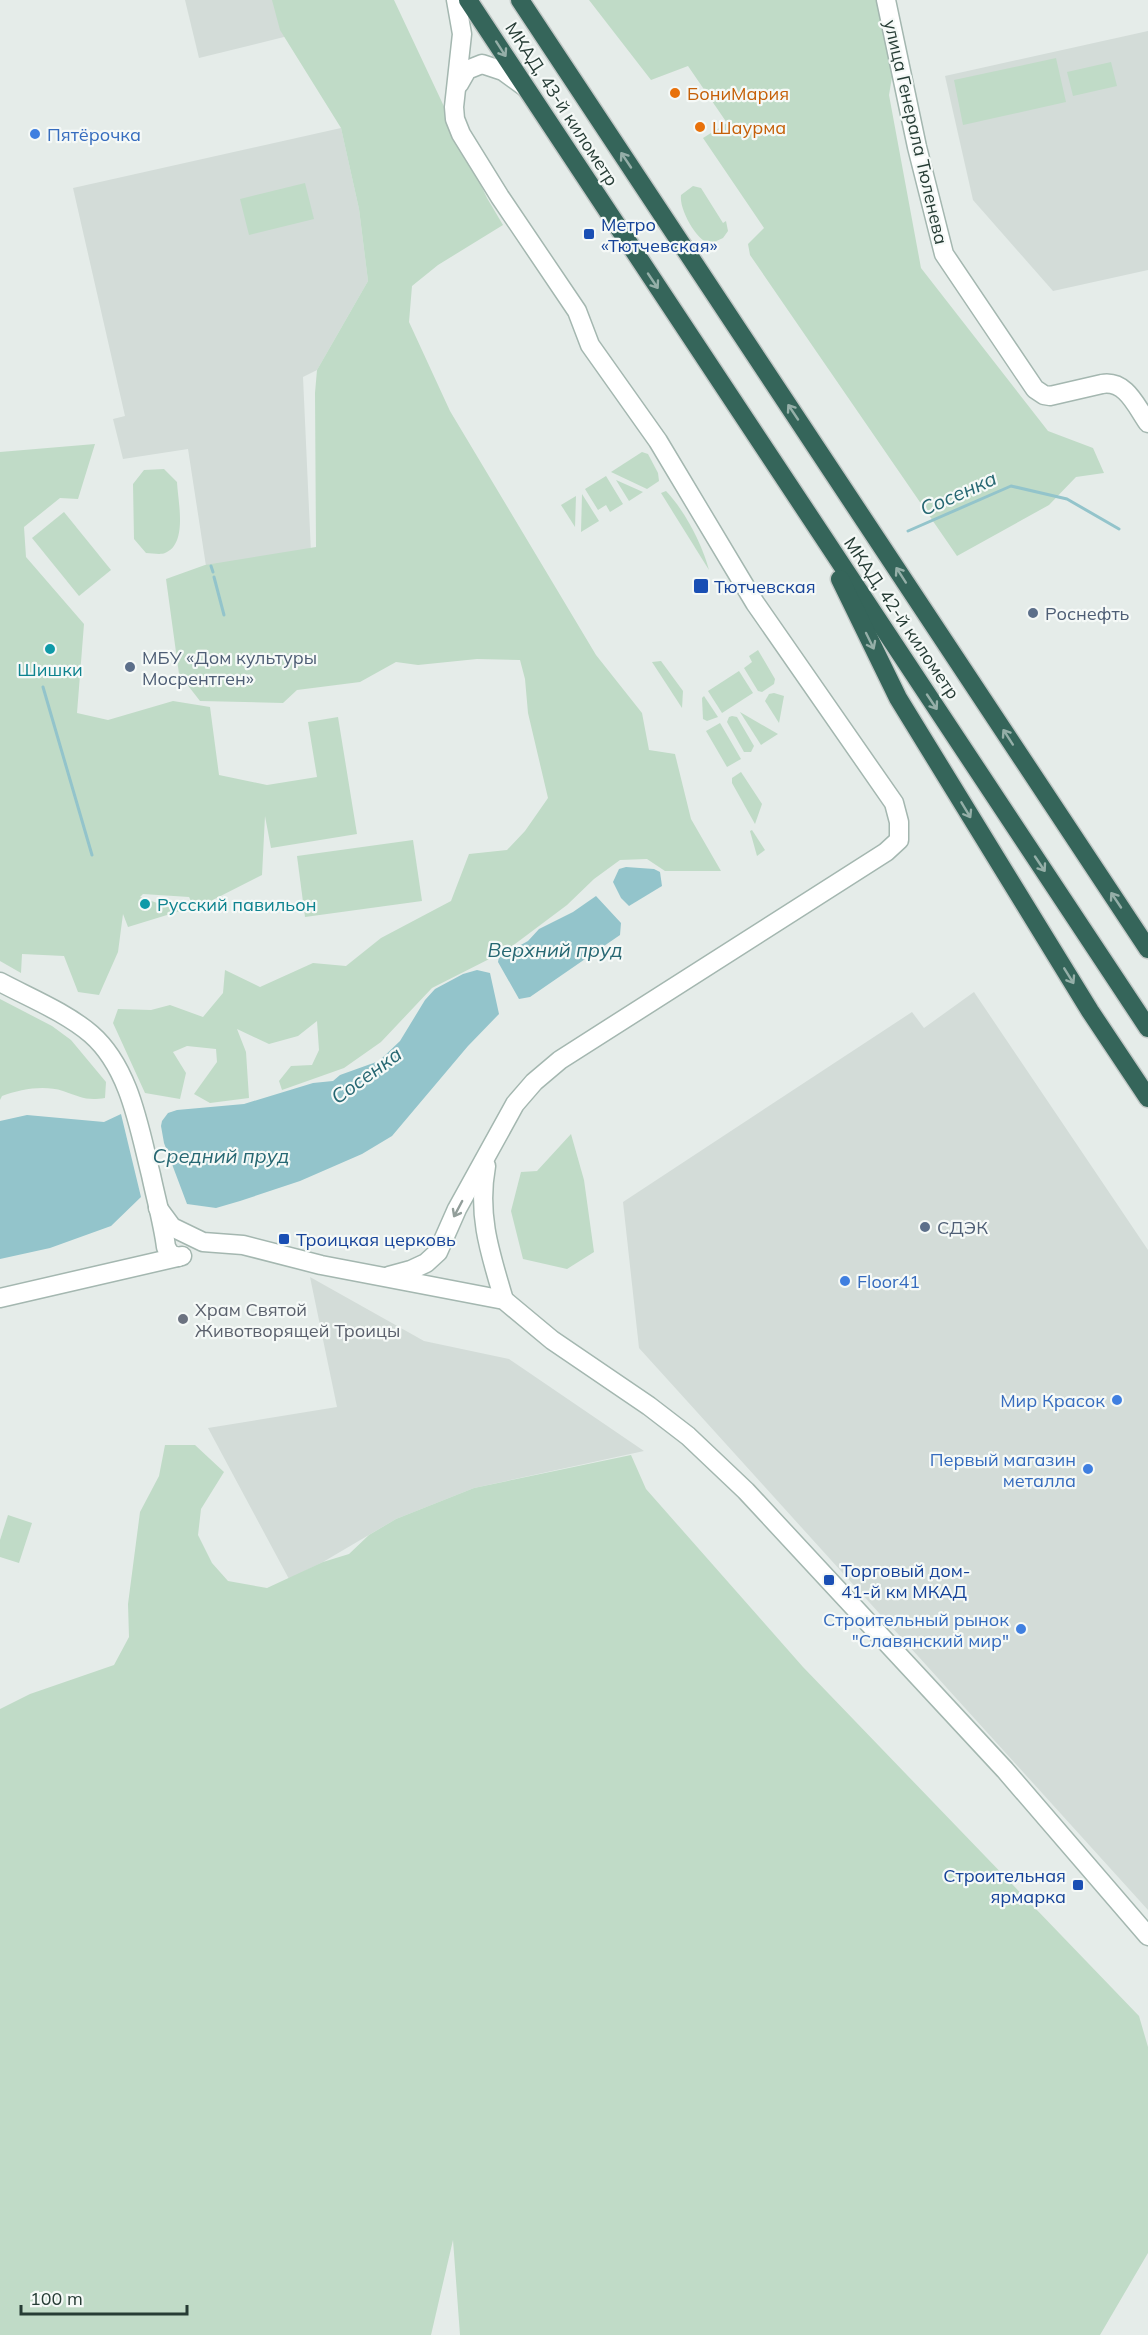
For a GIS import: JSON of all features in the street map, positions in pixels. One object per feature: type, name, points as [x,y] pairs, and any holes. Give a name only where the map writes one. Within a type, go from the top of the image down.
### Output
[{"type":"highway","name":"МКАД, 43-й километр","points":[[468,0],[621,232]]},
{"type":"highway","name":"МКАД, 43-й километр","points":[[520,0],[658,209]]},
{"type":"highway","name":"МКАД, 42-й километр","points":[[658,209],[1148,949]]},
{"type":"highway","name":"МКАД, 42-й километр","points":[[621,232],[1148,1028]]},
{"type":"highway","points":[[807,513],[898,698],[1084,1001],[1148,1098]]},
{"type":"street","points":[[389,1276],[419,1266],[438,1252],[457,1209],[515,1104],[534,1082],[560,1060],[886,852],[899,840],[894,803],[755,603],[658,441],[590,345],[577,311],[500,197],[461,134],[455,119],[462,34],[456,0]]},
{"type":"street","name":"улица Генерала Тюленева","points":[[886,0],[917,147],[944,254],[1035,389],[1050,396],[1102,384],[1116,385],[1124,389],[1148,423]]},
{"type":"street","points":[[457,89],[467,70],[482,64],[503,71],[525,87]]},
{"type":"street","points":[[0,982],[90,1033],[108,1055],[118,1072],[136,1117],[158,1208],[167,1221],[177,1244]]},
{"type":"street","points":[[487,1158],[482,1211],[487,1242],[504,1300]]},
{"type":"street","points":[[0,1298],[135,1266],[157,1258],[177,1244],[213,1243],[243,1245],[321,1265],[389,1276],[504,1300],[552,1340],[649,1406],[688,1436],[746,1491],[1005,1770],[1148,1936]]},
{"type":"shaded area","points":[[185,0],[280,0],[288,36],[199,58]]},
{"type":"shaded area","points":[[1148,31],[1148,270],[1053,291],[973,200],[945,76]]},
{"type":"shaded area","points":[[341,128],[359,209],[368,281],[317,370],[303,377],[311,553],[206,566],[188,449],[123,459],[113,419],[125,416],[73,188]]},
{"type":"shaded area","name":"Строительный рынок \"Славянский мир\"","points":[[974,992],[1148,1250],[1148,1910],[639,1348],[623,1202],[912,1012],[924,1028]]},
{"type":"shaded area","points":[[310,1277],[424,1341],[509,1359],[644,1451],[474,1488],[396,1519],[323,1562],[289,1579],[208,1428],[337,1407]]},
{"type":"green space","points":[[272,0],[394,0],[487,198],[503,225],[438,265],[412,286],[409,322],[450,411],[596,655],[642,713],[649,750],[675,754],[691,819],[721,871],[665,871],[647,859],[620,860],[594,879],[567,905],[507,950],[432,988],[381,1042],[344,1068],[282,1090],[279,1081],[291,1066],[312,1065],[319,1050],[317,1021],[298,1036],[269,1044],[237,1029],[246,1052],[249,1098],[210,1103],[194,1094],[217,1062],[216,1049],[187,1046],[173,1052],[186,1073],[180,1099],[145,1093],[113,1023],[118,1009],[151,1010],[170,1005],[203,1017],[223,993],[225,970],[260,987],[313,963],[346,966],[381,938],[451,901],[469,854],[507,850],[525,831],[548,798],[528,713],[525,679],[520,660],[477,659],[418,665],[396,662],[360,682],[297,690],[283,703],[200,701],[179,674],[166,579],[205,565],[316,547],[315,393],[317,370],[368,281],[359,209],[341,128],[280,30]]},
{"type":"green space","points":[[589,0],[877,0],[893,71],[889,95],[921,268],[1048,431],[1093,448],[1104,473],[1076,477],[1049,505],[957,556],[750,255],[748,244],[764,228],[703,138],[727,123],[688,66],[651,80]]},
{"type":"green space","points":[[1056,58],[1066,102],[963,125],[954,80]]},
{"type":"green space","points":[[1111,62],[1117,86],[1073,96],[1067,72]]},
{"type":"green space","points":[[305,183],[314,219],[249,235],[240,199]]},
{"type":"green space","points":[[693,186],[701,188],[723,223],[726,221],[728,231],[723,238],[710,244],[699,237],[683,208],[681,195]]},
{"type":"green space","points":[[95,444],[78,499],[60,498],[24,527],[26,557],[84,624],[77,713],[108,720],[173,701],[210,707],[219,775],[267,785],[317,777],[308,722],[338,717],[357,834],[271,848],[265,816],[262,875],[195,909],[189,897],[143,894],[140,897],[180,911],[128,927],[123,914],[118,952],[99,995],[78,992],[64,956],[22,954],[21,973],[0,961],[0,452]]},
{"type":"green space","points":[[642,452],[648,454],[658,473],[659,481],[647,489],[611,472]]},
{"type":"green space","points":[[164,469],[177,482],[180,511],[179,532],[177,541],[165,553],[146,553],[134,539],[133,484],[144,470]]},
{"type":"green space","points":[[606,476],[623,504],[610,512],[606,505],[598,510],[585,489]]},
{"type":"green space","points":[[616,480],[643,492],[629,501]]},
{"type":"green space","points":[[666,491],[692,528],[709,570],[661,493]]},
{"type":"green space","points":[[582,494],[599,521],[581,532]]},
{"type":"green space","points":[[576,496],[575,527],[561,505]]},
{"type":"green space","points":[[64,512],[111,570],[79,596],[32,538]]},
{"type":"green space","points":[[758,650],[775,679],[774,684],[762,692],[758,691],[744,668],[752,662],[749,656]]},
{"type":"green space","points":[[661,661],[683,691],[682,708],[652,662]]},
{"type":"green space","points":[[739,671],[753,693],[722,713],[708,691]]},
{"type":"green space","points":[[769,694],[784,696],[779,723],[765,701]]},
{"type":"green space","points":[[704,696],[718,717],[707,721],[703,719],[702,698]]},
{"type":"green space","points":[[740,712],[778,734],[761,745]]},
{"type":"green space","points":[[732,716],[737,717],[754,746],[751,752],[744,752],[727,722]]},
{"type":"green space","points":[[720,723],[741,759],[727,767],[706,731]]},
{"type":"green space","points":[[741,772],[762,804],[755,824],[732,783],[732,778]]},
{"type":"green space","points":[[752,830],[765,850],[757,856],[750,831]]},
{"type":"green space","points":[[413,840],[422,901],[305,917],[297,856]]},
{"type":"green space","points":[[0,999],[52,1026],[71,1040],[106,1082],[105,1098],[88,1099],[56,1089],[40,1088],[2,1096],[0,1100]]},
{"type":"green space","points":[[571,1134],[584,1180],[594,1252],[567,1269],[523,1259],[511,1211],[521,1172],[537,1171]]},
{"type":"green space","points":[[165,1445],[195,1445],[224,1472],[201,1509],[198,1535],[212,1563],[228,1581],[267,1588],[323,1562],[349,1554],[369,1535],[396,1519],[474,1488],[631,1455],[646,1489],[803,1667],[1139,2016],[1148,2047],[1148,2253],[1100,2335],[460,2335],[453,2240],[431,2335],[0,2335],[0,1709],[30,1694],[114,1665],[129,1637],[128,1604],[140,1512],[159,1476]]},
{"type":"green space","points":[[8,1515],[32,1523],[19,1563],[0,1557],[0,1540]]},
{"type":"water","points":[[626,867],[654,869],[660,872],[662,886],[629,906],[621,898],[613,882],[619,869]]},
{"type":"water","name":"Верхний пруд","points":[[596,896],[621,923],[620,935],[530,997],[519,999],[498,962],[499,957],[528,941],[539,929],[573,912]]},
{"type":"water","name":"Средний пруд","points":[[477,970],[490,973],[499,1014],[468,1046],[392,1136],[362,1154],[300,1181],[240,1201],[216,1208],[187,1204],[164,1143],[161,1126],[168,1113],[177,1110],[244,1104],[313,1083],[333,1081],[340,1075],[379,1061],[400,1041],[425,1000],[435,989],[463,974]]},
{"type":"water","points":[[121,1114],[141,1197],[111,1226],[50,1248],[0,1259],[0,1121],[27,1115],[104,1122]]},
{"type":"waterway","name":"Сосенка","points":[[908,531],[1011,486],[1067,499],[1119,529]]},
{"type":"waterway","points":[[211,566],[213,572]]},
{"type":"waterway","points":[[214,577],[224,615]]},
{"type":"waterway","points":[[43,687],[92,855]]},
{"type":"place","name":"БониМария","points":[[675,93]]},
{"type":"place","name":"Шаурма","points":[[700,127]]},
{"type":"place","name":"Пятёрочка","points":[[35,134]]},
{"type":"place","name":"Метро «Тютчевская»","points":[[589,234]]},
{"type":"place","name":"Тютчевская","points":[[701,586]]},
{"type":"place","name":"Роснефть","points":[[1033,613]]},
{"type":"place","name":"Шишки","points":[[50,649]]},
{"type":"place","name":"МБУ «Дом культуры Мосрентген»","points":[[130,667]]},
{"type":"place","name":"Русский павильон","points":[[145,904]]},
{"type":"place","name":"СДЭК","points":[[925,1227]]},
{"type":"place","name":"Троицкая церковь","points":[[284,1239]]},
{"type":"place","name":"Floor41","points":[[845,1281]]},
{"type":"place","name":"Храм Святой Животворящей Троицы","points":[[183,1319]]},
{"type":"place","name":"Мир Красок","points":[[1117,1400]]},
{"type":"place","name":"Первый магазин металла","points":[[1088,1469]]},
{"type":"place","name":"Торговый дом- 41-й км МКАД","points":[[829,1580]]},
{"type":"place","name":"Строительный рынок \"Славянский мир\"","points":[[1021,1629]]},
{"type":"place","name":"Строительная ярмарка","points":[[1078,1885]]}]
